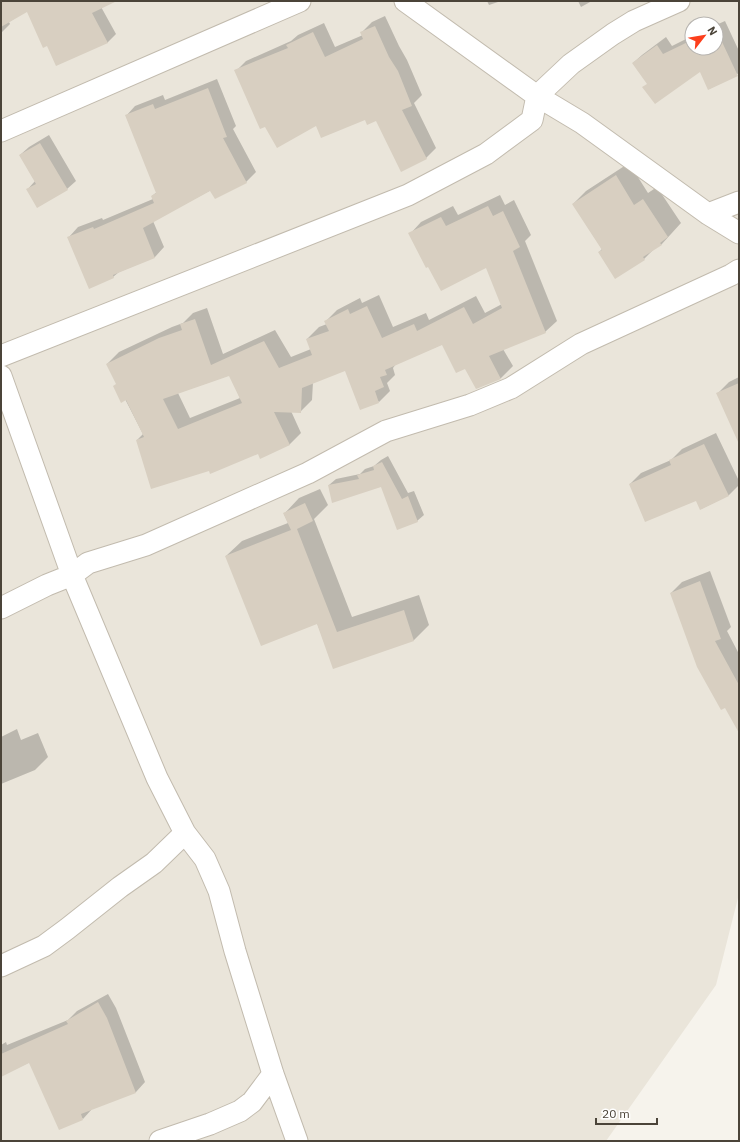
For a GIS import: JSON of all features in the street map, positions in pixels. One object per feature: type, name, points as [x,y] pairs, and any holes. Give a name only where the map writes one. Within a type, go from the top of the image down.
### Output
[{"type":"street","points":[[1,131],[300,1]]},
{"type":"street","points":[[405,1],[538,96],[582,123],[708,214],[739,233]]},
{"type":"street","points":[[1,356],[408,195],[486,154],[532,120],[538,96],[577,60],[655,6],[679,1]]},
{"type":"street","points":[[708,214],[739,202]]},
{"type":"street","points":[[1,608],[72,575],[88,563],[146,546],[308,473],[386,431],[470,405],[510,388],[581,344],[739,270]]},
{"type":"street","points":[[1,376],[72,575],[156,778],[185,834],[205,859],[219,891],[235,951],[273,1074],[297,1141]]},
{"type":"street","points":[[1,966],[44,946],[68,929],[120,887],[154,863],[185,834]]},
{"type":"street","points":[[160,1141],[210,1124],[240,1111],[252,1102],[273,1074]]},
{"type":"shaded area","points":[[1,1],[739,1],[739,894],[716,985],[606,1141],[1,1141]]},
{"type":"building","points":[[1,1],[117,1],[92,13],[108,43],[56,66],[47,46],[43,48],[27,12],[1,27]]},
{"type":"building","points":[[375,26],[389,57],[398,71],[412,106],[402,110],[427,159],[401,172],[376,121],[367,125],[365,120],[321,138],[316,126],[277,148],[265,127],[260,129],[234,70],[288,48],[286,45],[313,32],[325,57],[363,39],[360,32]]},
{"type":"building","points":[[684,44],[684,56],[724,56],[724,46],[738,76],[708,90],[700,72],[655,104],[642,87],[647,84],[632,63],[657,45],[663,54]]},
{"type":"building","points":[[208,88],[227,137],[223,138],[247,183],[215,199],[210,191],[143,228],[155,258],[113,275],[114,278],[89,289],[67,237],[93,227],[94,229],[154,203],[151,196],[156,193],[125,115],[153,104],[155,109]]},
{"type":"building","points":[[40,143],[68,190],[37,208],[26,189],[36,184],[19,155]]},
{"type":"building","points":[[616,175],[634,205],[643,199],[668,237],[660,243],[662,245],[643,257],[645,260],[615,279],[598,252],[602,250],[572,204]]},
{"type":"building","points":[[488,206],[493,216],[503,211],[520,247],[513,251],[546,333],[489,356],[501,379],[476,389],[465,369],[456,373],[442,345],[385,370],[387,375],[380,377],[384,387],[375,391],[379,403],[360,410],[345,371],[302,388],[301,413],[274,412],[290,445],[260,459],[258,454],[210,474],[209,471],[151,489],[136,440],[144,437],[126,400],[121,403],[113,386],[116,384],[106,364],[159,338],[182,330],[180,324],[195,319],[211,365],[264,341],[279,368],[312,355],[306,339],[329,331],[324,321],[348,309],[350,314],[367,306],[382,338],[414,324],[417,331],[464,307],[473,324],[502,308],[486,268],[441,291],[428,267],[426,268],[408,233],[441,217],[446,226]],"holes":[[[229,376],[242,403],[178,429],[163,399]]]},
{"type":"building","points":[[739,383],[739,444],[716,393]]},
{"type":"building","points":[[704,444],[729,496],[700,510],[696,501],[645,522],[629,484],[671,465],[669,460]]},
{"type":"building","points":[[382,462],[402,499],[408,496],[418,522],[397,530],[381,487],[332,503],[328,485],[359,479],[357,475],[374,470],[373,466]]},
{"type":"building","points":[[305,503],[313,521],[297,529],[337,632],[404,610],[414,641],[333,669],[317,624],[261,646],[225,556],[291,530],[283,513]]},
{"type":"building","points":[[700,581],[721,639],[715,641],[739,685],[739,733],[725,708],[721,710],[697,667],[670,593]]},
{"type":"building","points":[[98,1002],[107,1018],[136,1093],[81,1114],[83,1120],[59,1130],[29,1063],[1,1077],[1,1054],[68,1024],[66,1021]]}]
